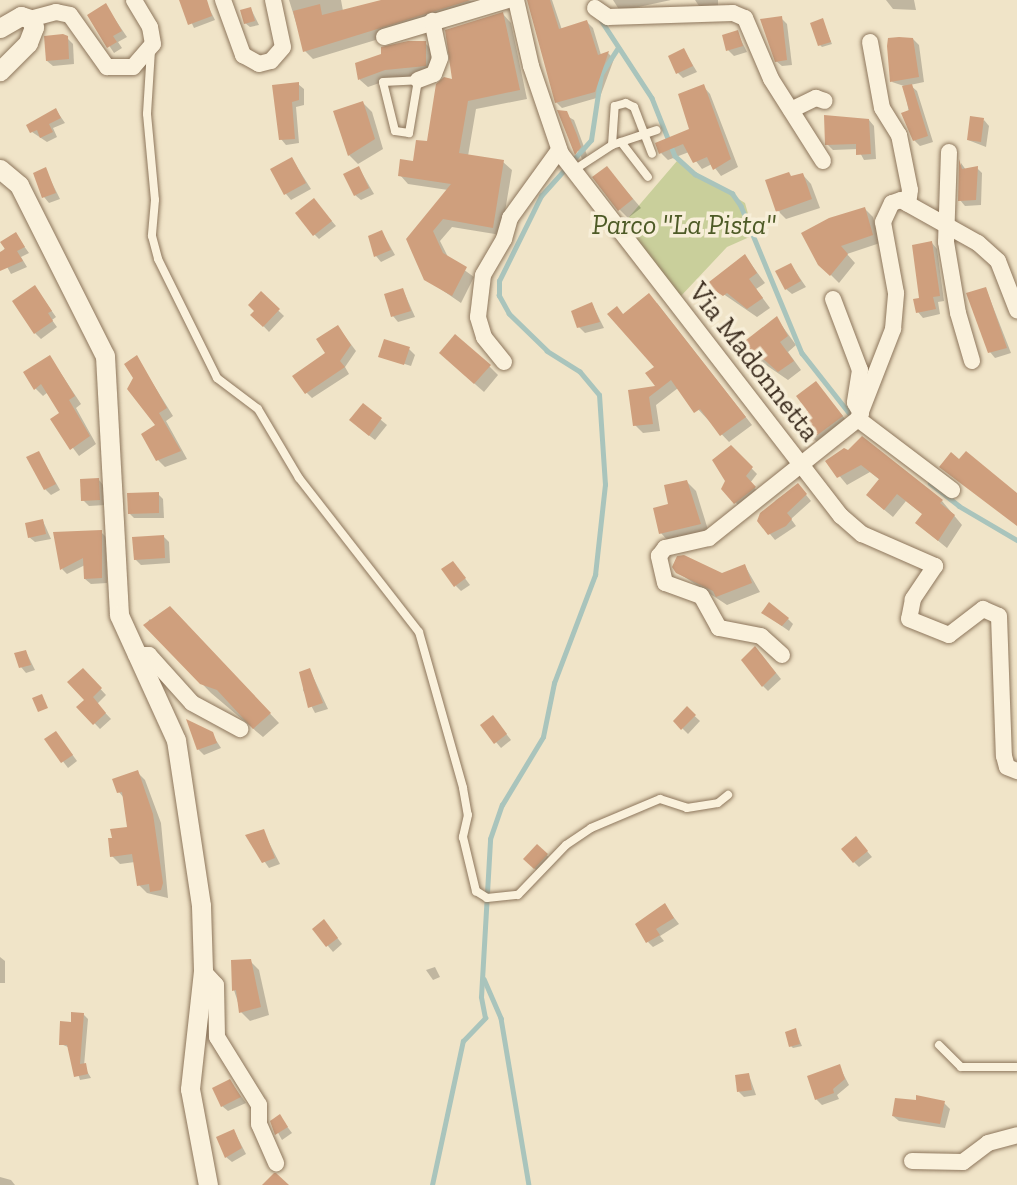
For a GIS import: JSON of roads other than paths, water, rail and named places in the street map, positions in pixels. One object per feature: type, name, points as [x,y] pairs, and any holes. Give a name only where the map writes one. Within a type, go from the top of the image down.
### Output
[{"type":"street","points":[[0,28],[16,18],[30,19],[56,12],[70,15],[107,67],[133,67],[151,50],[150,27],[134,0]]},
{"type":"street","points":[[223,0],[243,55],[259,64],[271,61],[283,47],[273,0]]},
{"type":"street","points":[[384,37],[509,0]]},
{"type":"street","points":[[504,362],[484,337],[478,317],[482,275],[504,239],[510,218],[560,152],[531,66],[516,0]]},
{"type":"street","points":[[595,8],[608,16],[733,13],[745,18],[771,79],[822,161]]},
{"type":"street","points":[[0,71],[33,36],[30,19]]},
{"type":"street","points":[[418,79],[433,74],[440,58],[432,21]]},
{"type":"street","points":[[870,41],[882,108],[899,135],[910,190],[908,204]]},
{"type":"street","points":[[791,110],[816,98],[825,101]]},
{"type":"street","name":"Via Madonnetta","points":[[560,152],[851,526],[935,566],[913,599],[909,619],[949,635],[983,609],[999,616],[1004,756],[1007,767],[1017,771]]},
{"type":"street","points":[[949,152],[948,229],[958,313],[972,361]]},
{"type":"street","points":[[0,169],[19,185],[105,356],[115,589],[119,615],[176,740],[201,906],[203,971],[190,1089],[208,1185]]},
{"type":"street","points":[[782,655],[761,636],[719,628],[701,596],[664,583],[659,556],[665,548],[709,538],[802,466],[860,416],[893,329],[896,293],[884,213],[892,203],[908,204],[948,229],[978,243],[998,261],[1017,310]]},
{"type":"street","points":[[833,299],[860,370],[855,403],[860,416],[952,490]]},
{"type":"street","points":[[136,655],[149,655],[192,703],[240,729]]},
{"type":"street","points":[[203,971],[216,985],[217,1037],[259,1105],[260,1124],[276,1163]]},
{"type":"street","points":[[912,1161],[963,1162],[988,1143],[1017,1135]]},
{"type":"lane","points":[[151,50],[147,114],[155,200],[152,236],[158,259],[217,378],[258,409],[299,478],[419,632],[463,788],[468,816],[463,837],[476,891],[487,898],[518,895],[566,845],[590,828],[660,799],[687,808],[718,803],[728,795]]},
{"type":"lane","points":[[418,79],[409,132],[395,131],[383,82],[418,79]]},
{"type":"lane","points":[[612,145],[615,106],[635,107],[652,154]]},
{"type":"lane","points":[[574,170],[612,145],[657,130]]},
{"type":"lane","points":[[621,142],[648,177]]},
{"type":"lane","points":[[939,1045],[961,1067],[1017,1067]]},
{"type":"waterway","points":[[601,20],[652,98],[675,156],[695,174],[732,193],[741,206],[802,353],[854,419]]},
{"type":"waterway","points":[[432,1185],[463,1041],[485,1018],[481,997],[490,839],[502,805],[543,737],[554,683],[595,575],[605,485],[599,395],[580,372],[547,351],[509,314],[499,296],[499,281],[541,196],[591,140],[601,74],[618,48]]},
{"type":"waterway","points":[[930,483],[959,506],[1017,540]]},
{"type":"waterway","points":[[484,979],[501,1018],[529,1185]]},
{"type":"park label","name":"Parco \"La Pista\"","points":[[684,225]]}]
